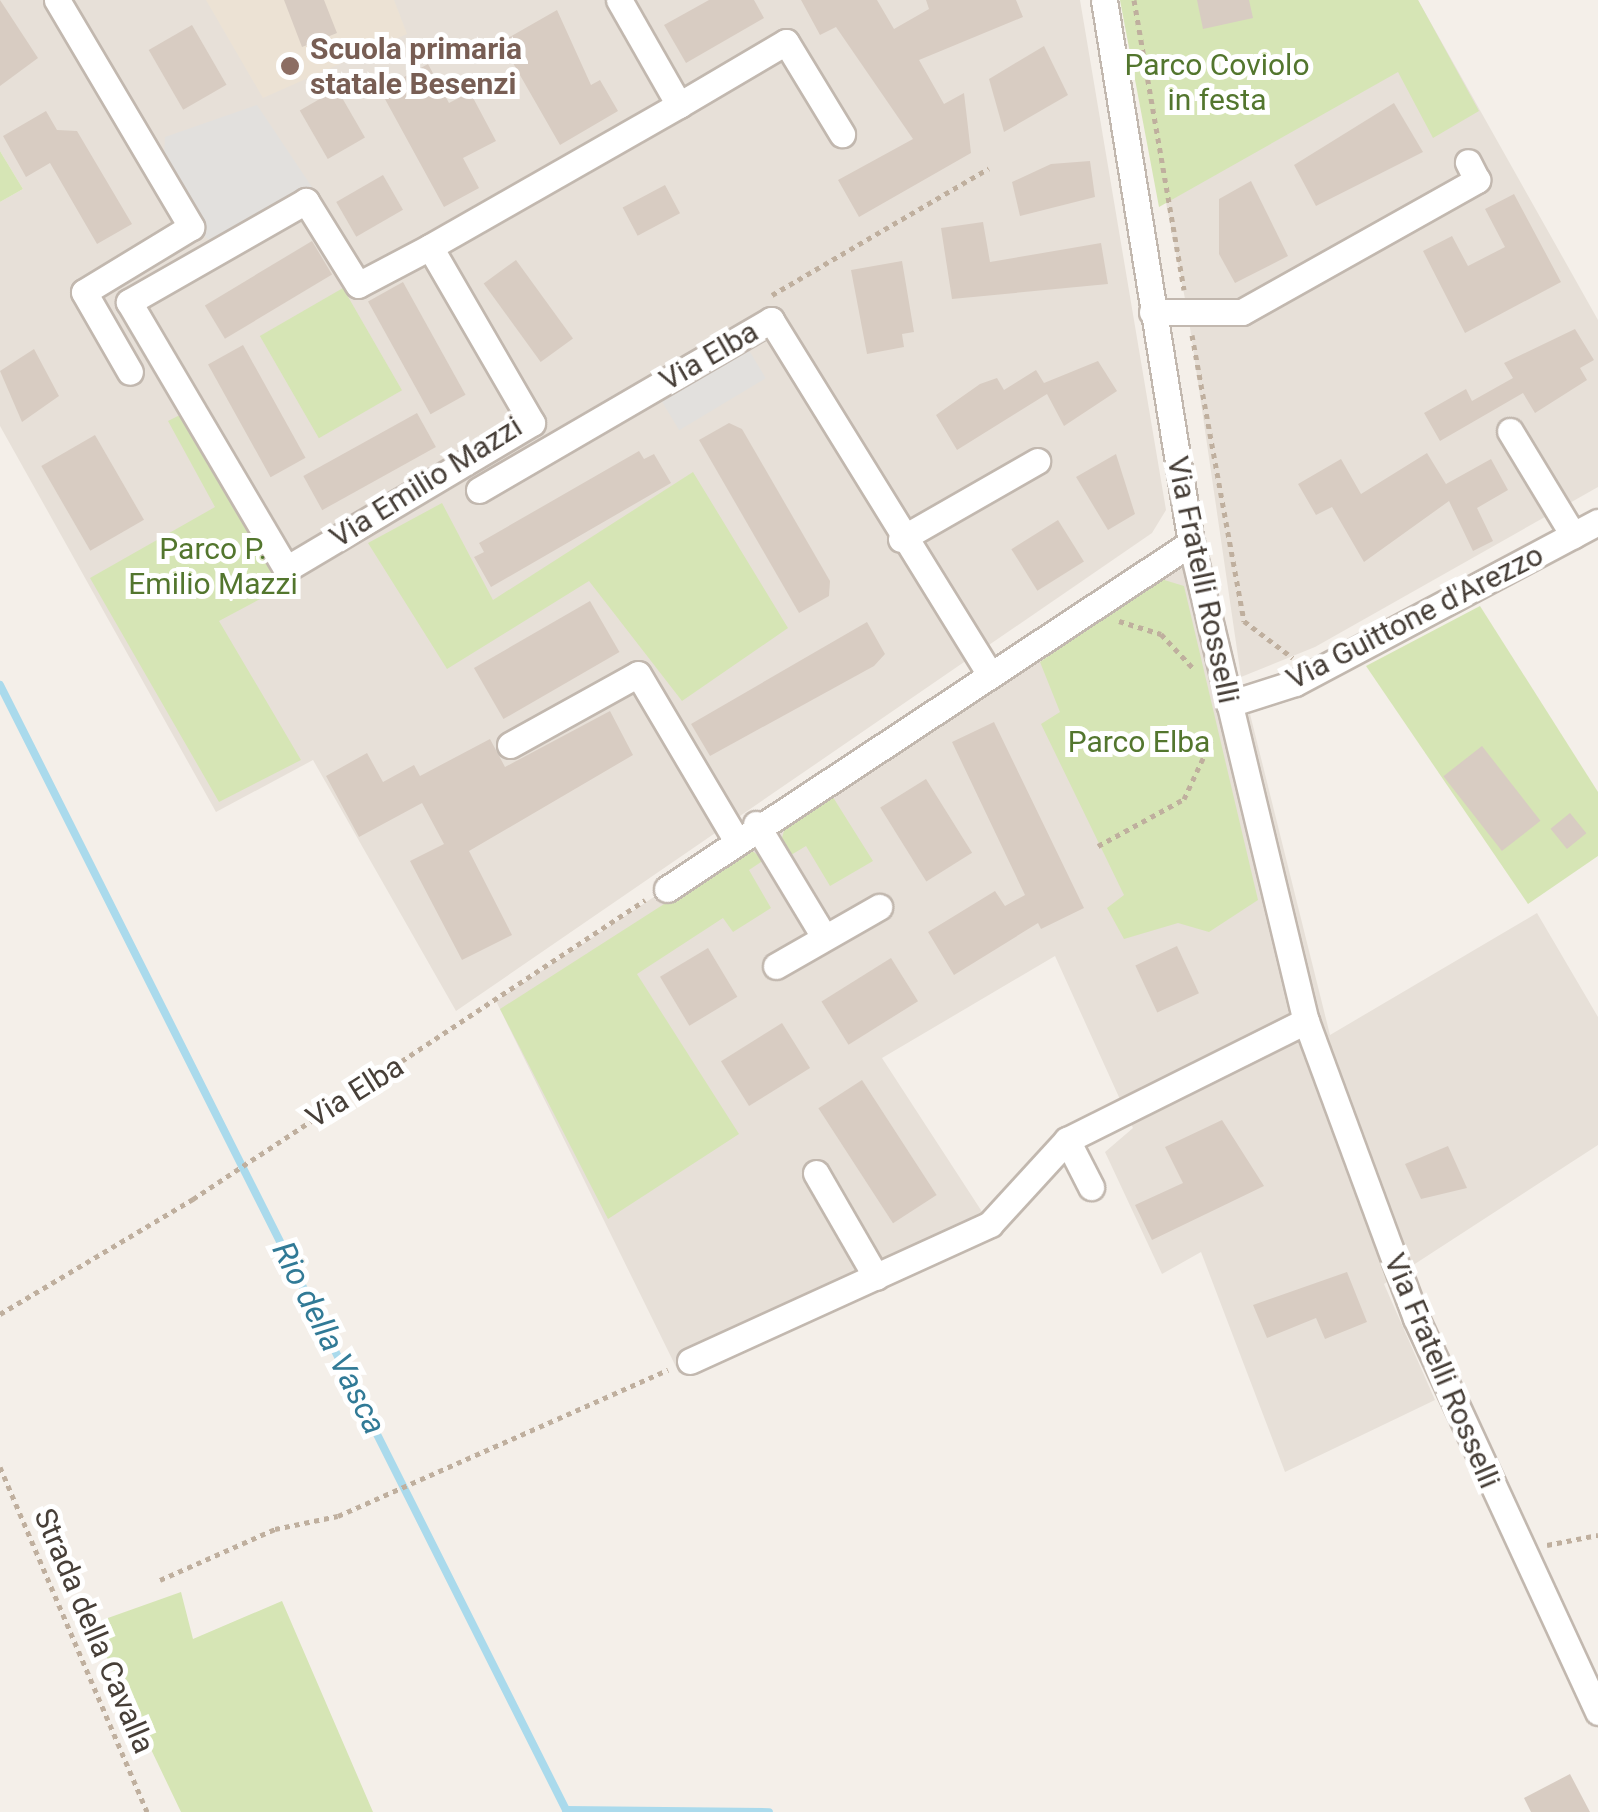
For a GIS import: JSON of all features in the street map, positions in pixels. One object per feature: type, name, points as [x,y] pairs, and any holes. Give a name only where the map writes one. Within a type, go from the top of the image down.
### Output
[{"type":"street","points":[[58,0],[192,227],[84,292],[130,372]]},
{"type":"street","points":[[619,0],[679,105]]},
{"type":"street","name":"Via Fratelli Rosselli","points":[[1104,0],[1191,544],[1306,1021],[1356,1170],[1520,1552],[1598,1712]]},
{"type":"street","name":"Via Emilio Mazzi","points":[[430,247],[532,423],[286,568],[128,302],[306,201],[358,285],[786,42],[842,134]]},
{"type":"street","points":[[1152,312],[1188,314],[1249,308],[1477,180],[1468,162]]},
{"type":"street","name":"Via Elba","points":[[479,490],[771,320],[901,539],[987,670]]},
{"type":"street","points":[[1510,431],[1573,535]]},
{"type":"street","points":[[901,539],[1037,461]]},
{"type":"street","name":"Via Guittone d'Arezzo","points":[[1229,704],[1306,677],[1598,522]]},
{"type":"street","points":[[667,889],[746,831],[987,670],[1191,544]]},
{"type":"street","points":[[510,745],[638,674],[823,935]]},
{"type":"street","points":[[776,966],[823,935],[880,907]]},
{"type":"street","points":[[690,1361],[990,1224],[1067,1140],[1306,1021]]},
{"type":"street","points":[[1067,1140],[1091,1187]]},
{"type":"street","points":[[816,1174],[876,1277]]},
{"type":"path","points":[[1134,0],[1244,621],[1306,677]]},
{"type":"path","points":[[771,320],[760,302],[989,168]]},
{"type":"path","points":[[1100,620],[1161,634],[1197,678]]},
{"type":"path","points":[[1208,724],[1216,754]]},
{"type":"path","points":[[1098,846],[1184,799],[1212,738]]},
{"type":"path","name":"Via Elba","points":[[0,1314],[667,889]]},
{"type":"path","points":[[160,1580],[391,1491],[690,1361]]},
{"type":"path","name":"Strada della Cavalla","points":[[0,1467],[147,1812]]},
{"type":"path","points":[[1520,1552],[1598,1535]]},
{"type":"shaded area","points":[[0,0],[1080,0],[1166,510],[1152,533],[456,1011],[313,760],[216,812],[0,426],[0,202],[23,189],[0,151]]},
{"type":"shaded area","name":"Scuola primaria statale Besenzi","points":[[206,0],[394,0],[407,34],[263,98]]},
{"type":"shaded area","points":[[1126,0],[1418,0],[1598,320],[1598,487],[1315,647],[1241,677],[1188,314]]},
{"type":"shaded area","points":[[257,105],[314,190],[217,245],[191,227],[163,174],[165,137]]},
{"type":"shaded area","points":[[741,337],[766,378],[679,430],[654,389]]},
{"type":"shaded area","points":[[1191,543],[1234,724],[1250,714],[1330,1035],[1537,913],[1598,1017],[1598,1145],[1384,1284],[1435,1400],[1285,1472],[1201,1252],[1162,1274],[1105,1152],[1133,1128],[1055,956],[882,1058],[990,1224],[679,1373],[496,1001]]},
{"type":"green space","name":"Parco Coviolo in festa","points":[[1120,0],[1418,0],[1479,111],[1433,138],[1398,72],[1159,207]]},
{"type":"green space","points":[[0,151],[23,189],[0,202]]},
{"type":"green space","points":[[343,288],[402,390],[319,438],[260,336]]},
{"type":"green space","name":"Parco P. Emilio Mazzi","points":[[192,409],[290,583],[219,621],[301,760],[219,802],[90,578],[215,507],[168,421]]},
{"type":"green space","points":[[693,472],[788,628],[682,701],[589,581],[447,669],[368,543],[442,503],[493,600]]},
{"type":"green space","name":"Parco Elba","points":[[1161,579],[1184,586],[1258,900],[1209,932],[1178,923],[1124,939],[1107,908],[1124,895],[1041,724],[1060,712],[1040,662]]},
{"type":"green space","points":[[1480,606],[1598,792],[1598,856],[1528,904],[1366,666]]},
{"type":"green space","points":[[831,794],[873,861],[830,886],[806,846],[791,855],[782,838],[786,823]]},
{"type":"green space","points":[[750,849],[764,860],[749,870],[771,908],[733,932],[723,918],[637,974],[739,1134],[608,1219],[500,1009]]},
{"type":"green space","points":[[181,1592],[193,1639],[282,1601],[373,1812],[181,1812],[91,1624]]},
{"type":"building","points":[[0,0],[38,58],[0,86]]},
{"type":"building","points":[[284,0],[324,0],[337,33],[302,47]]},
{"type":"building","points":[[709,0],[754,0],[764,18],[686,63],[664,25]]},
{"type":"building","points":[[801,0],[877,0],[894,29],[929,9],[926,0],[1016,0],[1023,17],[919,60],[944,104],[964,93],[971,153],[859,217],[838,180],[913,139],[836,27],[820,35]]},
{"type":"building","points":[[1197,0],[1249,0],[1253,18],[1203,29]]},
{"type":"building","points":[[557,10],[591,85],[600,80],[618,111],[560,145],[501,42]]},
{"type":"building","points":[[192,25],[226,85],[183,110],[149,50]]},
{"type":"building","points":[[1044,46],[1068,95],[1004,132],[989,79]]},
{"type":"building","points":[[428,64],[449,103],[470,92],[496,141],[463,158],[479,188],[444,207],[380,90]]},
{"type":"building","points":[[337,89],[365,137],[328,159],[300,110]]},
{"type":"building","points":[[1394,103],[1423,152],[1316,206],[1294,165]]},
{"type":"building","points":[[46,111],[57,130],[77,131],[132,224],[97,244],[50,163],[26,177],[3,136]]},
{"type":"building","points":[[1090,161],[1095,197],[1020,216],[1012,182],[1051,164]]},
{"type":"building","points":[[383,175],[403,210],[356,237],[336,202]]},
{"type":"building","points":[[1251,181],[1288,256],[1235,283],[1219,254],[1219,199]]},
{"type":"building","points":[[665,185],[680,213],[638,236],[623,208]]},
{"type":"building","points":[[1514,194],[1561,282],[1465,333],[1423,251],[1452,236],[1468,266],[1505,247],[1485,209]]},
{"type":"building","points":[[983,222],[990,262],[1101,243],[1108,284],[952,299],[941,228]]},
{"type":"building","points":[[312,241],[332,274],[225,339],[205,305]]},
{"type":"building","points":[[516,260],[573,338],[541,362],[484,284]]},
{"type":"building","points":[[902,261],[914,332],[902,334],[904,347],[867,354],[851,270]]},
{"type":"building","points":[[403,282],[466,395],[431,414],[368,301]]},
{"type":"building","points":[[1575,329],[1594,360],[1580,368],[1587,380],[1535,413],[1523,393],[1440,441],[1424,413],[1466,389],[1472,401],[1513,378],[1504,363]]},
{"type":"building","points":[[243,345],[306,458],[271,477],[208,364]]},
{"type":"building","points":[[34,349],[59,396],[22,422],[0,371]]},
{"type":"building","points":[[1098,361],[1117,391],[1064,426],[1047,394],[957,450],[936,415],[980,384],[997,378],[1004,390],[1036,370],[1044,383]]},
{"type":"building","points":[[417,413],[436,447],[322,510],[303,476]]},
{"type":"building","points":[[729,423],[742,429],[830,581],[829,596],[799,613],[699,440]]},
{"type":"building","points":[[95,435],[144,520],[90,551],[41,466]]},
{"type":"building","points":[[639,451],[644,459],[654,454],[671,483],[491,587],[474,557],[484,552],[479,543]]},
{"type":"building","points":[[1427,453],[1446,484],[1491,459],[1508,490],[1477,508],[1493,541],[1473,551],[1449,501],[1364,562],[1332,507],[1316,515],[1298,484],[1341,459],[1361,494]]},
{"type":"building","points":[[1116,454],[1135,514],[1108,530],[1076,477]]},
{"type":"building","points":[[1058,520],[1084,562],[1037,591],[1011,549]]},
{"type":"building","points":[[590,601],[620,652],[503,719],[474,668]]},
{"type":"building","points":[[867,622],[885,654],[874,666],[710,756],[691,724]]},
{"type":"building","points":[[610,711],[633,755],[469,851],[512,935],[462,960],[410,861],[444,844],[422,803],[359,837],[326,776],[367,753],[383,782],[414,765],[420,776],[490,739],[505,767]]},
{"type":"building","points":[[994,722],[1084,908],[1041,929],[1038,923],[954,975],[928,932],[995,891],[1005,906],[1025,895],[952,742]]},
{"type":"building","points":[[1482,746],[1540,821],[1502,851],[1443,776]]},
{"type":"building","points":[[926,779],[972,853],[926,881],[880,808]]},
{"type":"building","points":[[1570,813],[1586,833],[1567,849],[1551,829]]},
{"type":"building","points":[[1177,946],[1199,993],[1157,1013],[1135,965]]},
{"type":"building","points":[[708,948],[737,997],[689,1026],[660,977]]},
{"type":"building","points":[[891,958],[918,1001],[848,1045],[821,1001]]},
{"type":"building","points":[[782,1023],[810,1068],[749,1106],[721,1061]]},
{"type":"building","points":[[862,1080],[937,1195],[893,1223],[818,1108]]},
{"type":"building","points":[[1222,1120],[1264,1186],[1152,1240],[1135,1205],[1183,1183],[1165,1147]]},
{"type":"building","points":[[1448,1146],[1467,1188],[1421,1199],[1405,1164]]},
{"type":"building","points":[[1347,1272],[1367,1322],[1325,1339],[1316,1318],[1267,1338],[1253,1305]]},
{"type":"building","points":[[1570,1774],[1590,1812],[1531,1812],[1524,1798]]},
{"type":"waterway","name":"Rio della Vasca","points":[[0,685],[566,1810],[769,1812]]},
{"type":"place","name":"Scuola primaria statale Besenzi","points":[[290,66]]}]
